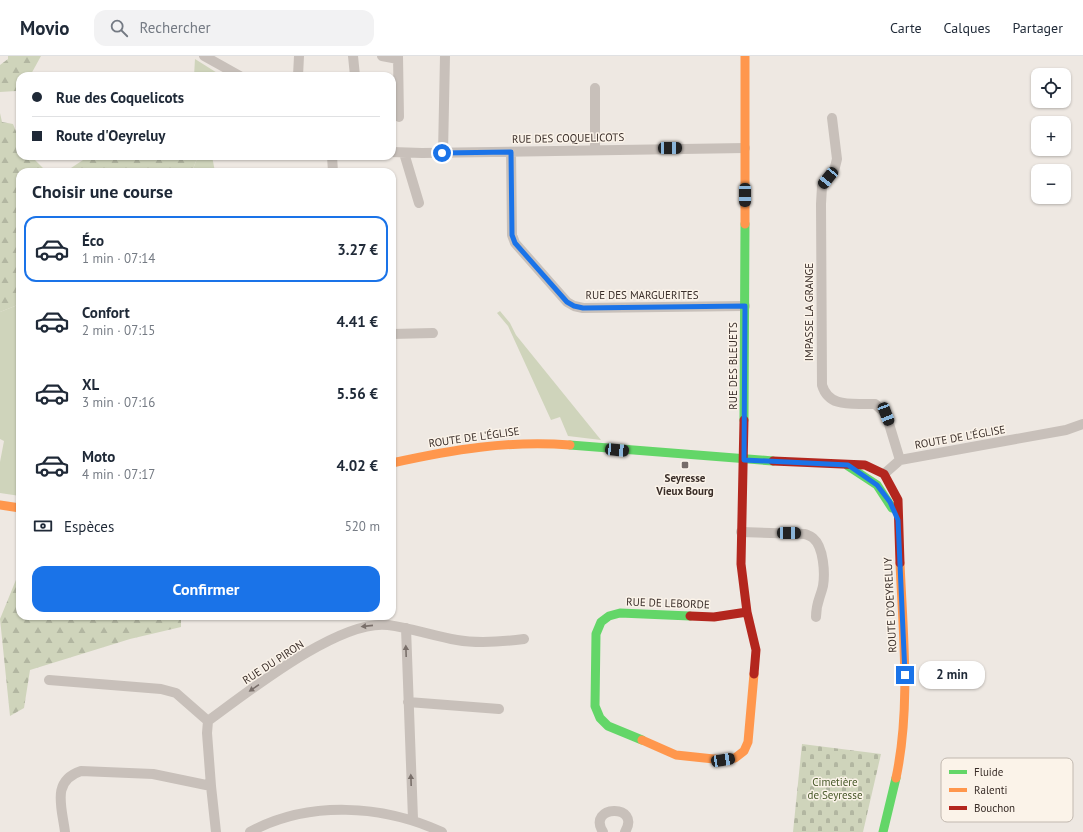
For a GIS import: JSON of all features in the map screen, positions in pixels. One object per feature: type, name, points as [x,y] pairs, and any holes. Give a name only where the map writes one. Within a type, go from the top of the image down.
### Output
[{"type":"street","points":[[204,56],[233,72]]},
{"type":"street","points":[[298,72],[299,56]]},
{"type":"street","points":[[353,56],[354,72]]},
{"type":"street","points":[[382,56],[398,58],[399,117]]},
{"type":"street","points":[[442,153],[445,56]]},
{"type":"street","name":"RUE DES BLEUETS","points":[[744,460],[745,56]]},
{"type":"street","points":[[595,88],[595,150]]},
{"type":"street","name":"IMPASSE LA GRANGE","points":[[832,118],[837,159],[834,170],[822,186],[821,204],[822,385],[825,394],[834,402],[875,404],[886,414],[900,460]]},
{"type":"street","name":"RUE DES COQUELICOTS","points":[[396,152],[442,153],[745,148]]},
{"type":"street","name":"RUE DES MARGUERITES","points":[[511,152],[512,235],[515,243],[567,302],[574,306],[583,308],[745,306]]},
{"type":"street","points":[[404,153],[419,203]]},
{"type":"street","points":[[396,334],[433,333]]},
{"type":"street","name":"ROUTE DE L'ÉGLISE","points":[[900,460],[1066,430],[1083,424]]},
{"type":"street","name":"ROUTE DE L'ÉGLISE","points":[[396,462],[487,446],[525,443],[744,460],[865,465],[884,474]]},
{"type":"street","name":"RUE DE LEBORDE","points":[[744,460],[741,564],[747,612],[756,650],[748,742],[744,751],[735,758],[723,760],[676,755],[608,726],[600,718],[595,706],[596,634],[601,622],[609,616],[620,613],[714,617],[747,612]]},
{"type":"street","points":[[848,465],[877,485],[884,474],[900,460]]},
{"type":"street","name":"ROUTE D'OEYRELUY","points":[[883,832],[899,763],[904,728],[904,644],[898,500],[884,474]]},
{"type":"street","name":"ROUTE D'OEYRELUY","points":[[877,485],[890,502],[898,520]]},
{"type":"street","points":[[0,504],[16,507]]},
{"type":"street","points":[[741,532],[805,534],[814,538],[821,548],[823,561],[823,586],[816,603],[816,617]]},
{"type":"street","name":"RUE DU PIRON","points":[[208,721],[288,666],[336,637],[362,627],[387,625],[458,640],[496,642],[524,639]]},
{"type":"street","points":[[406,628],[413,819]]},
{"type":"street","points":[[49,680],[161,689],[176,693],[208,721],[207,733],[216,832]]},
{"type":"street","points":[[408,702],[499,709]]},
{"type":"street","points":[[66,832],[60,791],[65,780],[82,771],[153,774],[211,786]]},
{"type":"street","points":[[250,832],[286,818],[313,812],[366,810],[413,819],[442,832]]},
{"type":"street","points":[[603,832],[600,824],[602,817],[607,812],[614,810],[621,812],[626,817],[628,824],[625,832]]},
{"type":"green space","points":[[8,56],[41,56],[32,72],[16,72],[16,91],[0,92],[0,65],[8,59]]},
{"type":"green space","points":[[195,59],[216,72],[194,72]]},
{"type":"green space","points":[[0,113],[2,122],[13,124],[16,131],[16,160],[35,160],[43,168],[16,168],[16,306],[0,312]]},
{"type":"green space","points":[[83,160],[196,160],[193,168],[71,168]]},
{"type":"green space","points":[[196,160],[213,160],[214,168],[193,168]]},
{"type":"green space","points":[[16,306],[16,495],[0,493],[0,462],[4,441],[0,439],[0,312]]},
{"type":"green space","points":[[500,311],[510,323],[516,335],[601,440],[568,436],[560,417],[551,420],[508,326],[497,313]]},
{"type":"green space","points":[[16,580],[16,620],[181,620],[181,627],[130,639],[30,670],[24,708],[10,716],[0,619]]},
{"type":"green space","name":"Cimetière de Seyresse","points":[[802,744],[881,754],[863,832],[793,832]]},
{"type":"traffic: fast","points":[[744,420],[745,224]]},
{"type":"traffic: fast","points":[[570,445],[773,461]]},
{"type":"traffic: fast","points":[[848,466],[877,485],[892,508]]},
{"type":"traffic: fast","points":[[642,740],[608,726],[600,718],[595,706],[596,634],[601,622],[609,616],[620,613],[690,616]]},
{"type":"traffic: fast","points":[[883,832],[896,778]]},
{"type":"traffic: slow","points":[[745,56],[745,224]]},
{"type":"traffic: slow","points":[[396,462],[480,447],[525,444],[570,445]]},
{"type":"traffic: slow","points":[[0,505],[16,507]]},
{"type":"traffic: slow","points":[[896,778],[901,751],[905,697],[900,563]]},
{"type":"traffic: slow","points":[[642,740],[676,755],[723,760],[735,758],[744,751],[748,742],[754,674]]},
{"type":"traffic: jam","points":[[744,420],[741,564],[747,612],[756,650],[754,674]]},
{"type":"traffic: jam","points":[[773,461],[865,465],[884,474],[898,500],[900,563]]},
{"type":"traffic: jam","points":[[690,616],[714,617],[747,612]]},
{"type":"place","name":"Seyresse Vieux Bourg","points":[[685,465]]},
{"type":"route","points":[[442,153],[511,152],[512,235],[515,243],[567,302],[574,306],[583,308],[745,306],[744,460],[848,465],[877,485],[890,502],[898,520],[905,675]]}]
